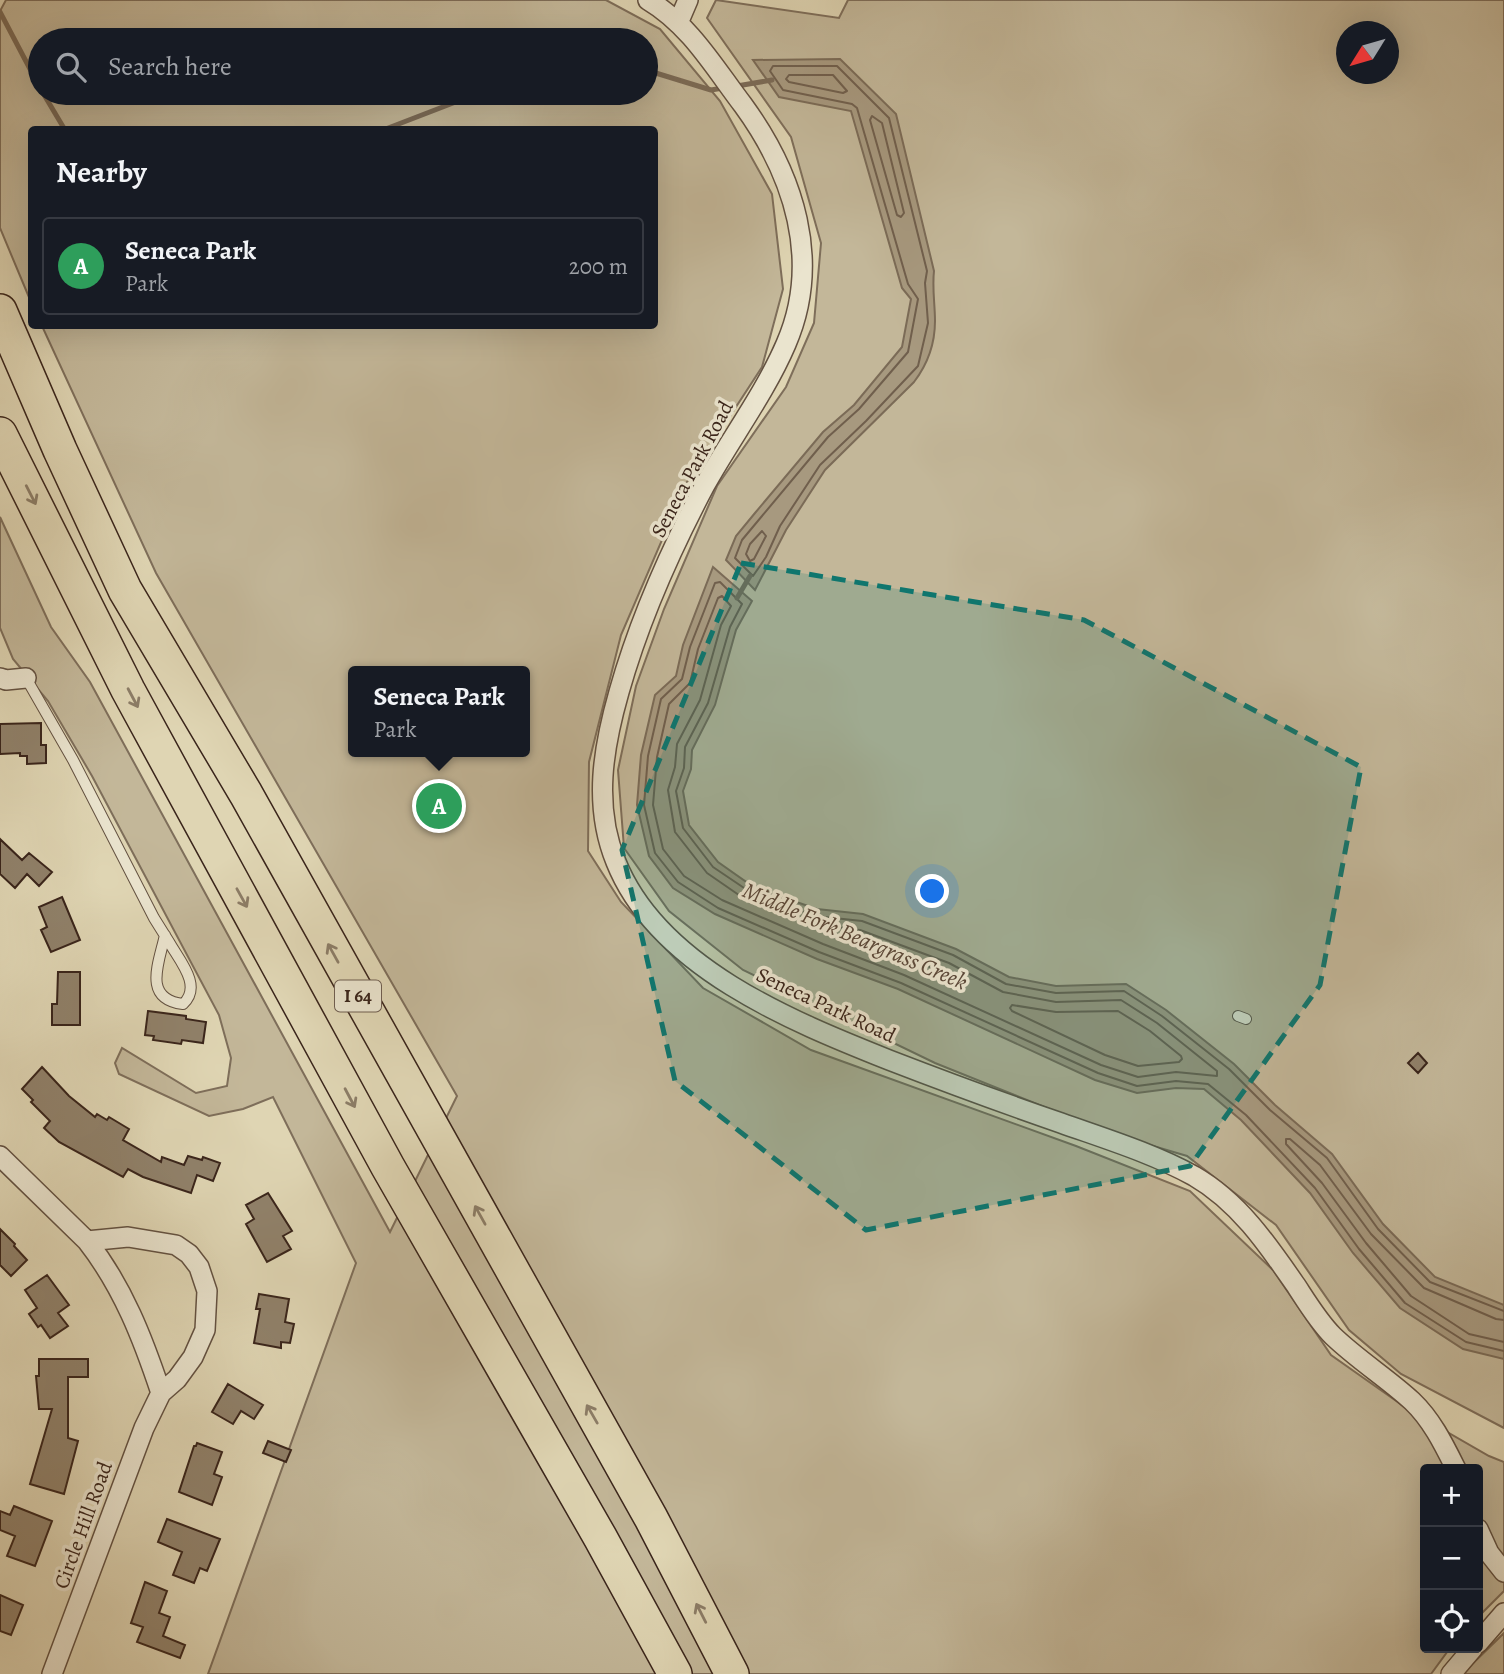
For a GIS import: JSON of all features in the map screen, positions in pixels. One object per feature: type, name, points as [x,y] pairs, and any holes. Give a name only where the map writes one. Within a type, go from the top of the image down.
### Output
[{"type":"highway","name":"I 64","points":[[0,311],[125,590],[247,794],[373,1025],[651,1518],[732,1674]]},
{"type":"highway","name":"I 64","points":[[0,434],[128,690],[381,1155],[600,1536],[675,1674]]},
{"type":"street","name":"Seneca Park Road","points":[[648,0],[685,29],[753,119],[780,167],[797,213],[801,235],[802,277],[799,306],[784,348],[682,528],[628,661],[611,719],[602,770],[601,796],[607,836],[624,879],[659,929],[699,962],[740,990],[796,1021],[963,1089],[1160,1159],[1218,1192],[1267,1243],[1330,1334],[1415,1403],[1439,1435],[1454,1464]]},
{"type":"street","points":[[685,29],[688,0]]},
{"type":"street","points":[[0,678],[26,678]]},
{"type":"street","points":[[0,1156],[87,1241],[108,1268],[145,1346],[161,1393]]},
{"type":"street","name":"Circle Hill Road","points":[[52,1674],[144,1428],[161,1393],[177,1379],[193,1357],[205,1330],[207,1291],[199,1268],[189,1254],[176,1245],[128,1237],[87,1241]]},
{"type":"street","points":[[1483,1540],[1489,1553],[1504,1572]]},
{"type":"street","points":[[1483,1637],[1504,1613]]},
{"type":"street","points":[[1451,1674],[1470,1653]]},
{"type":"lane","points":[[26,678],[193,984],[190,998],[183,1004],[172,1003],[160,995],[155,979],[165,935]]},
{"type":"highlighted area","points":[[741,563],[1084,620],[1361,767],[1320,985],[1190,1166],[866,1230],[675,1081],[622,850]]},
{"type":"shaded area","points":[[6,0],[606,0],[660,29],[720,101],[772,194],[783,289],[762,367],[687,482],[621,635],[589,762],[588,851],[621,902],[703,988],[811,1050],[1076,1146],[1190,1191],[1273,1270],[1331,1355],[1409,1410],[1504,1462],[1504,1591],[1483,1612],[1483,1464],[1420,1464],[1420,1653],[1446,1653],[1431,1674],[208,1674],[356,1263],[273,1097],[243,1109],[209,1116],[119,1074],[115,1063],[122,1048],[196,1093],[227,1086],[231,1058],[219,1015],[92,776],[48,701],[13,659],[0,628],[0,517],[51,627],[90,682],[390,1232],[457,1096],[156,573],[43,329],[658,329],[658,126],[28,126],[28,295],[0,228],[0,11]]},
{"type":"shaded area","points":[[716,0],[839,18],[848,0],[1504,0],[1504,1428],[1401,1374],[1349,1330],[1276,1225],[1187,1156],[1109,1133],[935,1063],[743,970],[669,911],[624,848],[618,770],[636,686],[664,609],[717,486],[786,387],[814,323],[821,243],[791,137],[707,18]]},
{"type":"shaded area","points":[[1504,1633],[1504,1674],[1462,1674]]},
{"type":"water","points":[[840,59],[896,114],[934,271],[934,337],[923,368],[914,382],[825,470],[786,530],[755,590],[726,560],[736,536],[823,432],[854,405],[902,347],[911,299],[902,288],[851,111],[779,97],[753,60]]},
{"type":"water","points":[[713,567],[752,601],[736,630],[715,705],[692,750],[691,769],[683,791],[689,825],[718,862],[755,888],[817,909],[863,914],[956,949],[1009,977],[1056,986],[1126,984],[1166,1010],[1234,1064],[1275,1105],[1332,1154],[1383,1224],[1435,1277],[1504,1305],[1504,1359],[1463,1349],[1400,1308],[1353,1253],[1310,1193],[1241,1120],[1204,1089],[1176,1088],[1137,1093],[1095,1080],[898,989],[817,959],[715,914],[673,888],[649,856],[637,805],[641,755],[655,695],[676,676],[683,645]]},
{"type":"building","points":[[41,723],[41,745],[46,745],[46,763],[27,764],[27,756],[20,756],[20,753],[0,754],[0,724]]},
{"type":"building","points":[[0,839],[22,860],[29,853],[52,872],[39,886],[27,874],[15,888],[0,874]]},
{"type":"building","points":[[62,897],[80,940],[51,952],[41,930],[47,927],[39,907]]},
{"type":"building","points":[[58,972],[80,972],[80,1025],[52,1025],[52,1004],[57,1004]]},
{"type":"building","points":[[148,1011],[186,1016],[186,1019],[206,1022],[203,1043],[182,1040],[181,1044],[153,1040],[154,1036],[145,1035]]},
{"type":"building","points":[[1418,1053],[1427,1063],[1418,1073],[1408,1063]]},
{"type":"building","points":[[42,1067],[69,1096],[95,1117],[97,1114],[107,1120],[109,1117],[129,1129],[123,1140],[161,1162],[162,1157],[184,1165],[188,1156],[202,1160],[203,1157],[220,1163],[213,1181],[197,1175],[191,1193],[143,1177],[128,1169],[123,1177],[59,1142],[44,1128],[50,1121],[22,1089]]},
{"type":"building","points":[[268,1193],[292,1231],[283,1236],[291,1249],[267,1262],[246,1224],[254,1219],[246,1205]]},
{"type":"building","points":[[0,1229],[27,1260],[11,1276],[0,1265]]},
{"type":"building","points":[[47,1275],[69,1305],[58,1313],[68,1326],[50,1338],[29,1314],[37,1308],[25,1290]]},
{"type":"building","points":[[259,1294],[289,1299],[285,1322],[294,1324],[290,1343],[281,1342],[281,1348],[254,1343],[260,1309],[256,1309]]},
{"type":"building","points":[[39,1359],[88,1359],[88,1377],[68,1377],[68,1438],[78,1441],[64,1494],[30,1484],[52,1409],[39,1409],[36,1376],[39,1376]]},
{"type":"building","points":[[228,1384],[263,1405],[254,1419],[241,1411],[233,1424],[212,1412]]},
{"type":"building","points":[[268,1441],[291,1450],[286,1462],[263,1453]]},
{"type":"building","points":[[197,1443],[222,1452],[214,1474],[222,1477],[212,1505],[179,1492]]},
{"type":"building","points":[[14,1506],[52,1521],[35,1566],[7,1556],[15,1536],[0,1530],[0,1511],[10,1515]]},
{"type":"building","points":[[167,1519],[220,1539],[207,1571],[200,1568],[194,1583],[173,1575],[182,1552],[158,1542]]},
{"type":"building","points":[[145,1582],[167,1591],[159,1613],[170,1617],[163,1636],[185,1645],[180,1658],[137,1642],[143,1627],[131,1623]]},
{"type":"building","points":[[0,1595],[23,1605],[11,1635],[0,1631]]},
{"type":"waterway","name":"Middle Fork Beargrass Creek","points":[[0,12],[28,65]]},
{"type":"waterway","name":"Middle Fork Beargrass Creek","points":[[658,74],[711,90],[723,88]]},
{"type":"waterway","name":"Middle Fork Beargrass Creek","points":[[737,86],[772,80]]},
{"type":"waterway","name":"Middle Fork Beargrass Creek","points":[[50,105],[63,126]]},
{"type":"waterway","name":"Middle Fork Beargrass Creek","points":[[393,126],[448,105]]},
{"type":"waterway","name":"Middle Fork Beargrass Creek","points":[[737,598],[750,576]]},
{"type":"place","name":"Seneca Park","points":[[439,806]]}]
